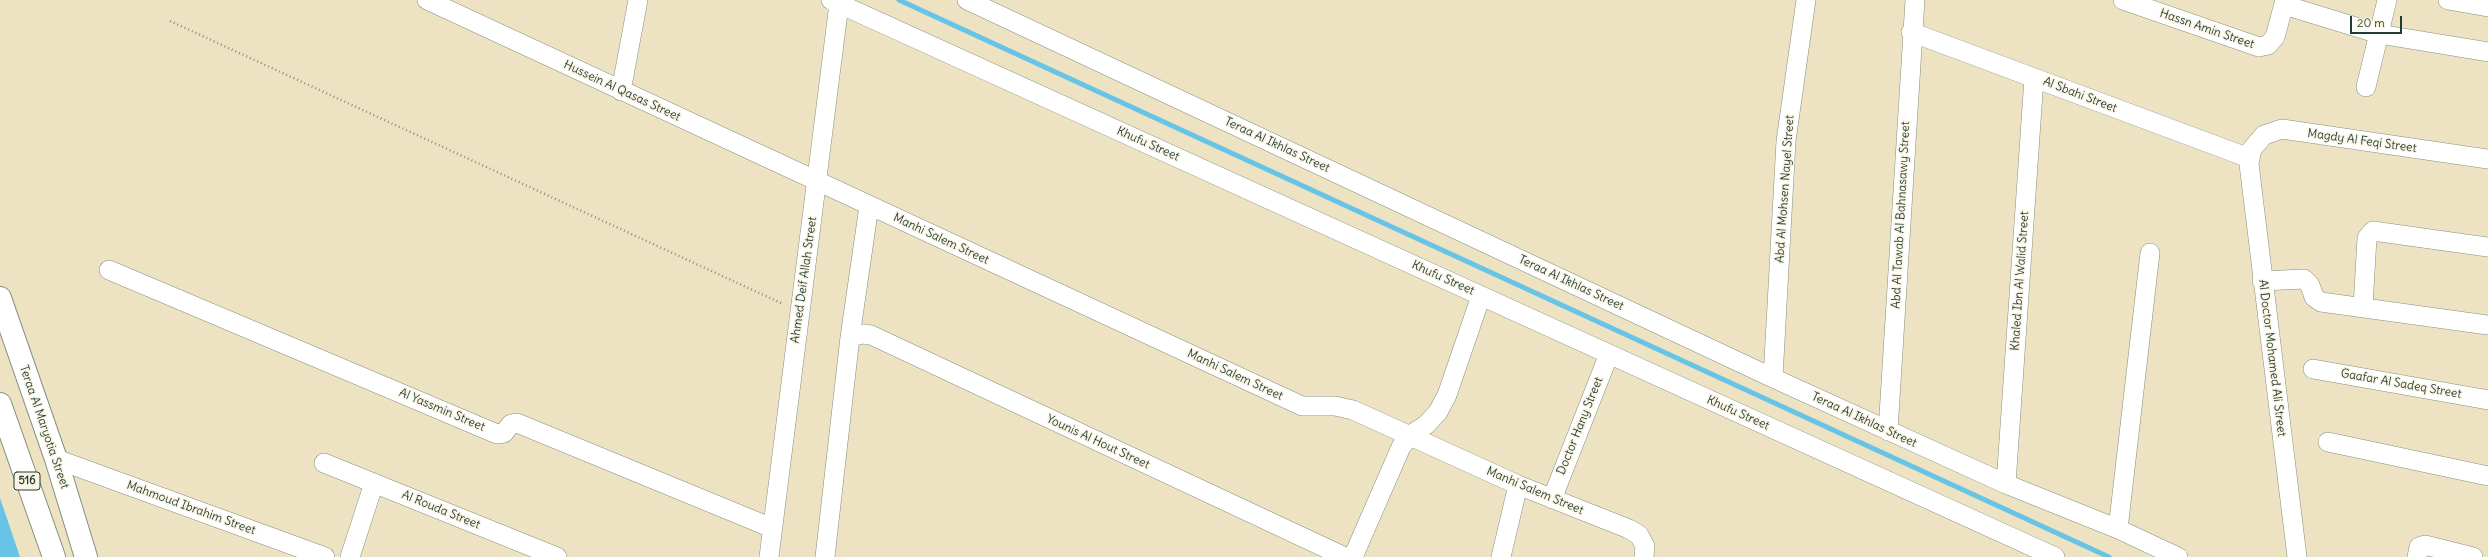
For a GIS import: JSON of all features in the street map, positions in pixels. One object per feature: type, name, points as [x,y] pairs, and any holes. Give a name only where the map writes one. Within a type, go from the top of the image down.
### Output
[{"type":"main road","name":"Teraa Al Maryotia Street","points":[[0,298],[56,459],[86,557]]},
{"type":"main road","name":"516","points":[[0,404],[54,557]]},
{"type":"street","name":"Hussein Al Qasas Street","points":[[427,0],[818,181]]},
{"type":"street","points":[[621,91],[638,0]]},
{"type":"street","name":"Teraa Al Ikhlas Street","points":[[967,0],[1888,431],[2006,484],[2118,529],[2178,557]]},
{"type":"street","name":"Abd Al Mohsen Nayel Street","points":[[1773,378],[1786,141],[1806,0]]},
{"type":"street","name":"Abd Al Tawab Al Bahnasawy Street","points":[[1888,431],[1911,32],[1915,0]]},
{"type":"street","points":[[2366,87],[2387,0]]},
{"type":"street","points":[[2448,0],[2488,7]]},
{"type":"street","name":"Hassn Amin Street","points":[[2131,1],[2259,47],[2268,45],[2275,37],[2285,2]]},
{"type":"street","name":"Ahmed Deif Allah Street","points":[[769,557],[818,181],[835,2]]},
{"type":"street","name":"Khufu Street","points":[[835,2],[2055,557]]},
{"type":"street","points":[[2285,2],[2379,34],[2488,52]]},
{"type":"street","name":"Al Sbahi Street","points":[[1911,32],[2249,158]]},
{"type":"street","name":"Khaled Ibn Al Walid Street","points":[[2006,484],[2034,78]]},
{"type":"street","name":"Magdy Al Feqi Street","points":[[2249,158],[2252,149],[2261,138],[2273,131],[2282,129],[2488,159]]},
{"type":"street","name":"Al Doctor Mohamed Ali Street","points":[[2249,158],[2262,281],[2297,557]]},
{"type":"street","name":"Manhi Salem Street","points":[[818,181],[1302,406],[1334,406],[1352,410],[1518,485],[1629,529],[1639,535],[1645,546],[1644,557]]},
{"type":"street","points":[[826,557],[850,337],[869,206]]},
{"type":"street","points":[[2363,307],[2367,238],[2373,231],[2488,247]]},
{"type":"street","points":[[2118,529],[2150,253]]},
{"type":"street","name":"Al Yassmin Street","points":[[109,270],[499,435],[504,433],[512,424],[517,423],[772,528]]},
{"type":"street","points":[[2262,281],[2304,279],[2310,285],[2314,297],[2318,302],[2488,325]]},
{"type":"street","points":[[1353,557],[1394,460],[1410,435],[1426,425],[1438,412],[1447,395],[1481,296]]},
{"type":"street","name":"Younis Al Hout Street","points":[[850,337],[863,334],[870,335],[1345,557]]},
{"type":"street","name":"Doctor Hany Street","points":[[1552,499],[1609,354]]},
{"type":"street","name":"Gaafar Al Sadeq Street","points":[[2313,369],[2488,400]]},
{"type":"street","points":[[2328,442],[2488,476]]},
{"type":"street","name":"Mahmoud Ibrahim Street","points":[[56,459],[325,557]]},
{"type":"street","name":"Al Rouda Street","points":[[324,463],[558,557]]},
{"type":"street","points":[[350,557],[374,484]]},
{"type":"street","points":[[1501,557],[1518,485]]},
{"type":"street","points":[[2417,557],[2419,547],[2425,545],[2473,557]]},
{"type":"path","points":[[170,21],[800,312]]},
{"type":"water","points":[[0,498],[18,551],[20,557],[0,557]]},
{"type":"waterway","points":[[899,0],[2109,557]]}]
